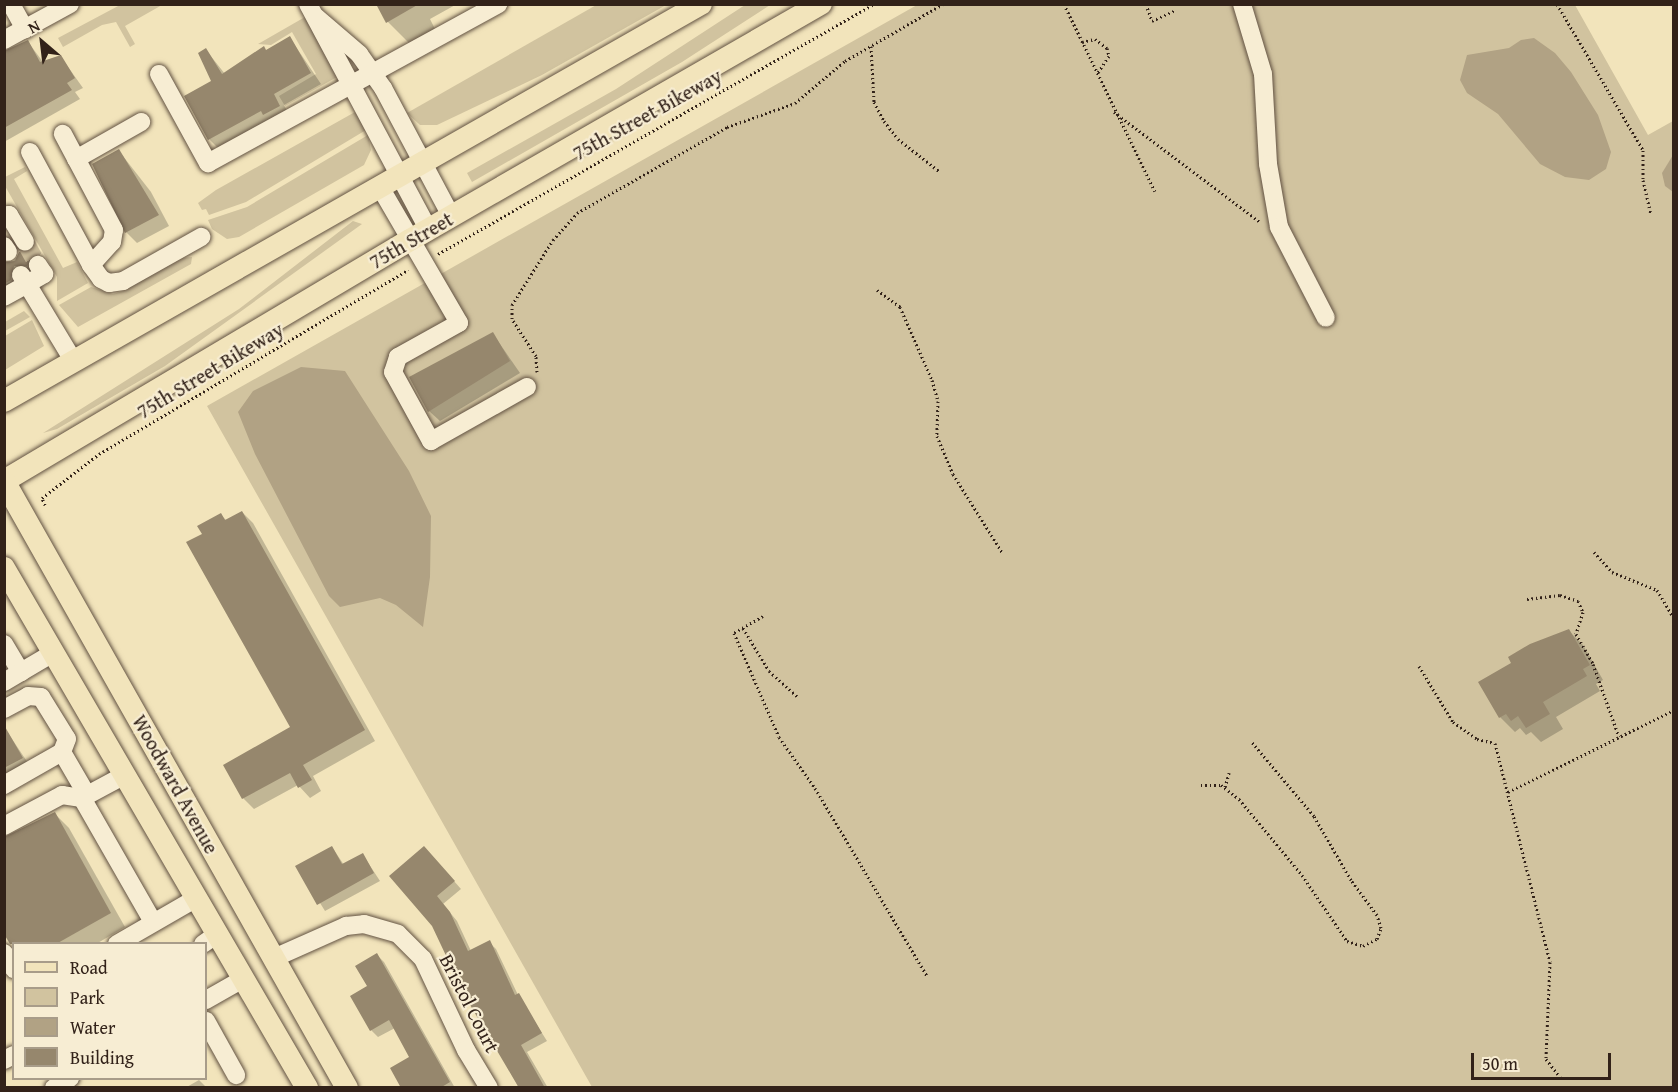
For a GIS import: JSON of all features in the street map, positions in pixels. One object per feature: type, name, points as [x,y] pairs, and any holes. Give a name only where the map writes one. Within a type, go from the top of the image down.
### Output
[{"type":"main road","points":[[4,401],[700,4]]},
{"type":"main road","name":"75th Street","points":[[5,481],[451,216],[821,4]]},
{"type":"main road","name":"Woodward Avenue","points":[[5,481],[347,1088]]},
{"type":"main road","name":"Woodward Avenue","points":[[4,568],[10,592],[53,653],[195,899],[210,939],[243,979],[307,1088]]},
{"type":"street","points":[[11,4],[25,29]]},
{"type":"street","points":[[4,40],[70,4]]},
{"type":"street","points":[[159,74],[208,163],[352,84],[374,75],[498,4]]},
{"type":"street","points":[[1242,4],[1263,74],[1268,164],[1283,234],[1326,318]]},
{"type":"street","points":[[311,10],[336,30],[374,75],[451,216]]},
{"type":"street","points":[[311,10],[399,176],[419,235],[459,323],[398,357],[393,372],[431,441],[527,387]]},
{"type":"street","points":[[76,159],[141,122]]},
{"type":"street","points":[[63,134],[114,230],[112,242],[91,265]]},
{"type":"street","points":[[30,152],[91,265],[101,279],[109,283],[123,281],[201,237]]},
{"type":"street","points":[[380,187],[419,235]]},
{"type":"street","points":[[4,218],[9,215],[25,242]]},
{"type":"street","points":[[6,293],[24,280],[44,274],[38,265]]},
{"type":"street","points":[[24,280],[74,362]]},
{"type":"street","points":[[4,644],[21,672]]},
{"type":"street","points":[[4,682],[53,653]]},
{"type":"street","points":[[4,709],[28,696],[41,697],[67,739],[62,752],[4,785]]},
{"type":"street","points":[[62,752],[153,922]]},
{"type":"street","points":[[4,826],[62,795],[85,796],[123,776]]},
{"type":"street","points":[[120,942],[195,899]]},
{"type":"street","name":"Bristol Court","points":[[274,958],[346,926],[364,924],[398,934],[423,959],[466,1050],[489,1088]]},
{"type":"street","points":[[4,953],[12,966]]},
{"type":"street","points":[[207,999],[243,979]]},
{"type":"street","points":[[207,1023],[236,1075]]},
{"type":"street","points":[[54,1088],[67,1080]]},
{"type":"path","name":"75th Street Bikeway","points":[[437,254],[874,4]]},
{"type":"path","points":[[527,387],[537,376],[536,356],[512,319],[512,305],[553,240],[577,213],[727,127],[795,103],[845,61],[943,4]]},
{"type":"path","points":[[1064,4],[1155,192]]},
{"type":"path","points":[[1146,4],[1152,21],[1176,10]]},
{"type":"path","points":[[1557,4],[1642,150],[1643,180],[1651,214]]},
{"type":"path","points":[[1082,42],[1095,39],[1107,48],[1109,56],[1097,74]]},
{"type":"path","points":[[871,46],[874,102],[884,122],[898,139],[939,171]]},
{"type":"path","points":[[1114,111],[1265,225],[1283,234]]},
{"type":"path","name":"75th Street Bikeway","points":[[45,505],[42,498],[99,454],[405,272]]},
{"type":"path","points":[[877,290],[900,306],[932,380],[938,400],[937,436],[953,474],[1002,552]]},
{"type":"path","points":[[1594,552],[1612,572],[1657,590],[1674,618]]},
{"type":"path","points":[[1527,599],[1560,595],[1578,602],[1583,612],[1576,634],[1593,664],[1619,737]]},
{"type":"path","points":[[763,616],[734,633],[779,737],[821,798],[927,976]]},
{"type":"path","points":[[743,628],[769,671],[798,697]]},
{"type":"path","points":[[1419,666],[1453,722],[1477,739],[1495,743],[1550,962],[1546,1059],[1561,1078]]},
{"type":"path","points":[[1508,792],[1673,712]]},
{"type":"path","points":[[1201,784],[1225,787],[1302,875],[1338,932],[1363,946],[1377,939],[1381,927],[1377,915],[1351,880],[1314,816],[1252,742]]},
{"type":"path","points":[[1225,787],[1229,773]]},
{"type":"green space","points":[[598,4],[666,5],[542,75],[437,125],[420,125],[407,113]]},
{"type":"green space","points":[[120,5],[162,5],[125,26],[135,44],[130,47],[116,22],[102,25],[63,47],[58,38]]},
{"type":"green space","points":[[745,5],[770,5],[682,62],[472,182],[467,173],[616,89]]},
{"type":"green space","points":[[917,5],[1575,5],[1648,135],[1673,121],[1673,1087],[592,1087],[207,406]]},
{"type":"green space","points":[[305,17],[339,69],[337,77],[285,106],[279,96],[316,74],[292,32],[271,45],[258,44]]},
{"type":"green space","points":[[355,112],[366,130],[246,202],[209,215],[206,209],[202,210],[198,203],[216,190]]},
{"type":"green space","points":[[368,135],[371,150],[364,165],[239,237],[227,239],[212,229],[208,220],[247,207]]},
{"type":"green space","points":[[25,167],[27,171],[14,179],[63,268],[77,262],[88,283],[57,301],[57,277],[5,186],[5,177]]},
{"type":"green space","points":[[353,221],[362,224],[165,366],[57,429],[43,433],[239,309]]},
{"type":"green space","points":[[192,257],[191,264],[78,327],[59,305],[91,287],[113,294],[123,291],[180,258]]},
{"type":"green space","points":[[24,311],[30,317],[5,331],[5,322]]},
{"type":"green space","points":[[32,320],[44,346],[5,370],[5,336]]},
{"type":"water","points":[[1534,38],[1555,53],[1571,72],[1598,115],[1611,152],[1606,169],[1589,180],[1565,177],[1540,164],[1498,114],[1467,93],[1460,80],[1467,55],[1509,48],[1521,40]]},
{"type":"water","points":[[1673,155],[1673,192],[1665,186],[1662,173]]},
{"type":"water","points":[[301,367],[345,371],[409,471],[431,516],[430,577],[423,627],[396,605],[380,598],[340,607],[329,596],[255,454],[238,412],[253,391]]},
{"type":"building","points":[[376,4],[419,4],[386,23]]},
{"type":"building","points":[[290,36],[311,73],[274,94],[280,106],[263,115],[261,111],[208,140],[184,96],[211,81],[198,53],[206,48],[222,74],[264,46],[266,50]]},
{"type":"building","points":[[28,40],[40,62],[61,55],[75,78],[67,83],[72,90],[4,128],[4,51]]},
{"type":"building","points":[[119,149],[159,215],[125,233],[92,164]]},
{"type":"building","points":[[33,250],[36,254],[27,266],[14,266],[11,280],[4,284],[4,262],[15,261],[19,252]]},
{"type":"building","points":[[493,332],[510,361],[428,412],[409,377]]},
{"type":"building","points":[[242,511],[365,730],[303,765],[312,780],[298,788],[290,773],[242,799],[223,765],[290,727],[186,542],[202,534],[197,526],[221,513],[225,520]]},
{"type":"building","points":[[1569,629],[1590,665],[1583,669],[1587,676],[1543,702],[1550,714],[1526,728],[1518,716],[1511,721],[1506,714],[1499,718],[1478,682],[1511,663],[1508,657],[1530,644]]},
{"type":"building","points":[[4,725],[23,758],[4,768]]},
{"type":"building","points":[[55,812],[111,913],[60,942],[12,942],[10,944],[4,934],[4,837]]},
{"type":"building","points":[[332,846],[342,864],[363,853],[374,873],[317,905],[295,866]]},
{"type":"building","points":[[424,846],[455,881],[437,896],[450,912],[468,951],[490,940],[515,995],[519,993],[542,1033],[521,1045],[545,1088],[519,1088],[466,998],[432,926],[389,876]]},
{"type":"building","points":[[377,953],[450,1082],[440,1088],[401,1088],[390,1068],[409,1057],[389,1020],[370,1031],[350,996],[367,986],[355,966]]},
{"type":"tunnel","points":[[25,242],[38,265]]}]
